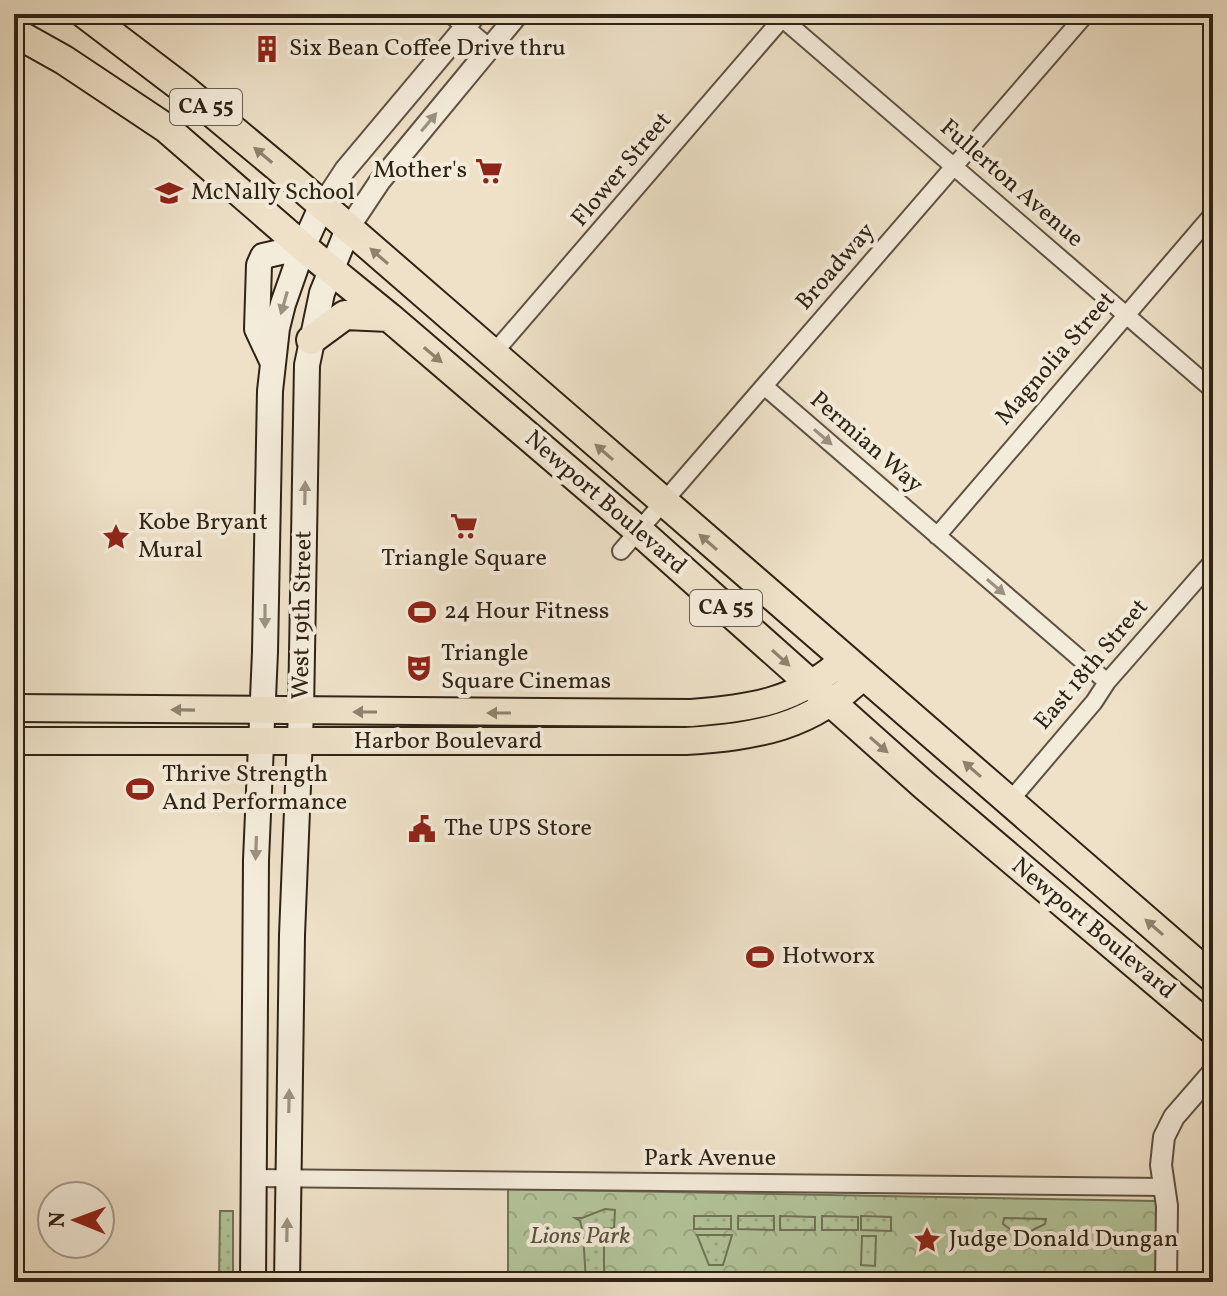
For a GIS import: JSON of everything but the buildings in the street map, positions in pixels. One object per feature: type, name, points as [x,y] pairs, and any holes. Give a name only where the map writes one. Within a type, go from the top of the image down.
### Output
[{"type":"highway","name":"Newport Boulevard","points":[[85,14],[185,90],[322,205],[1213,978]]},
{"type":"highway","name":"Newport Boulevard","points":[[14,32],[64,60],[166,128],[389,317],[630,541],[822,695],[1213,1030]]},
{"type":"highway","points":[[311,340],[345,315],[389,317]]},
{"type":"main road","name":"West 19th Street","points":[[253,1282],[256,860],[265,652],[268,423],[272,361],[283,304],[322,205]]},
{"type":"main road","name":"West 19th Street","points":[[287,1282],[292,935],[301,711],[307,365],[330,269],[348,229]]},
{"type":"main road","points":[[272,361],[257,329],[259,265],[263,256],[303,247]]},
{"type":"main road","name":"Harbor Boulevard","points":[[14,741],[300,743],[686,741],[722,738],[767,730],[812,715],[822,695],[854,667]]},
{"type":"main road","name":"Harbor Boulevard","points":[[14,708],[691,713],[759,705],[787,697],[822,695]]},
{"type":"street","name":"West 19th Street","points":[[348,229],[380,181],[518,14]]},
{"type":"street","name":"Broadway","points":[[630,541],[1086,14]]},
{"type":"street","name":"Fullerton Avenue","points":[[782,15],[1213,390]]},
{"type":"street","name":"Flower Street","points":[[492,355],[782,15]]},
{"type":"street","name":"West 19th Street","points":[[322,205],[345,170],[464,18]]},
{"type":"street","points":[[464,18],[490,48]]},
{"type":"street","name":"Magnolia Street","points":[[937,536],[1213,214]]},
{"type":"street","name":"Permian Way","points":[[764,386],[1107,682]]},
{"type":"street","name":"East 18th Street","points":[[1009,802],[1094,702],[1107,682],[1213,561]]},
{"type":"street","points":[[1166,1282],[1167,1206],[1161,1165],[1164,1137],[1174,1117],[1209,1085]]},
{"type":"street","name":"Park Avenue","points":[[255,1178],[1165,1187]]},
{"type":"green space","name":"Lions Park","points":[[508,1189],[1157,1201],[1156,1282],[508,1282]]},
{"type":"green space","points":[[605,1209],[615,1210],[614,1228],[604,1229],[604,1282],[586,1282],[583,1233],[580,1221],[575,1218]]},
{"type":"green space","points":[[220,1211],[233,1211],[233,1282],[219,1282]]},
{"type":"green space","points":[[694,1216],[731,1216],[731,1229],[694,1229]]},
{"type":"green space","points":[[738,1216],[774,1216],[774,1230],[738,1229]]},
{"type":"green space","points":[[780,1216],[815,1217],[815,1230],[780,1230]]},
{"type":"green space","points":[[822,1216],[858,1217],[858,1230],[822,1230]]},
{"type":"green space","points":[[861,1216],[891,1217],[891,1231],[861,1230]]},
{"type":"green space","points":[[1004,1218],[1046,1219],[1045,1224],[1027,1233],[1024,1228],[1010,1229],[1003,1224]]},
{"type":"green space","points":[[697,1235],[732,1235],[723,1265],[709,1265]]},
{"type":"green space","points":[[862,1236],[876,1236],[875,1266],[861,1265]]},
{"type":"place","name":"Six Bean Coffee Drive thru","points":[[267,49]]},
{"type":"place","name":"Mother's","points":[[489,171]]},
{"type":"place","name":"McNally School","points":[[169,193]]},
{"type":"place","name":"Triangle Square","points":[[464,526]]},
{"type":"place","name":"Kobe Bryant Mural","points":[[116,537]]},
{"type":"place","name":"24 Hour Fitness","points":[[422,612]]},
{"type":"place","name":"Triangle Square Cinemas","points":[[419,668]]},
{"type":"place","name":"Thrive Strength And Performance","points":[[140,789]]},
{"type":"place","name":"The UPS Store","points":[[422,829]]},
{"type":"place","name":"Hotworx","points":[[760,957]]},
{"type":"place","name":"Judge Donald Dungan","points":[[927,1240]]}]
